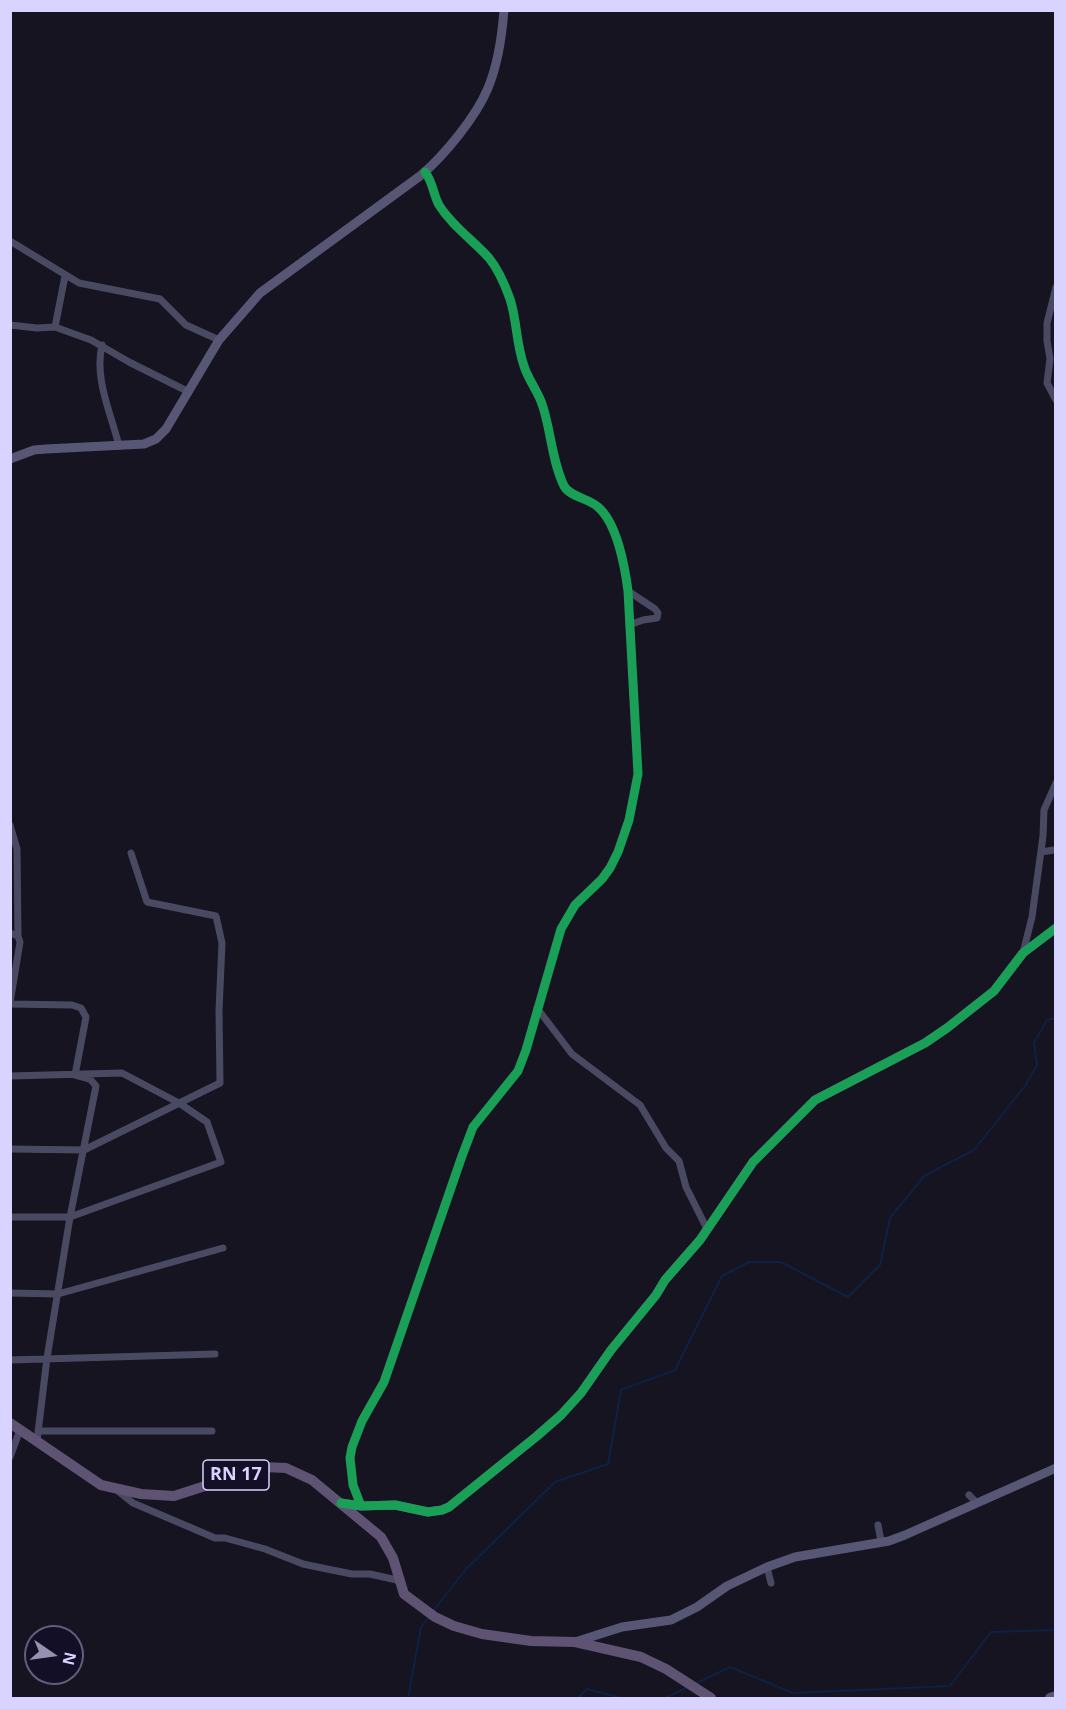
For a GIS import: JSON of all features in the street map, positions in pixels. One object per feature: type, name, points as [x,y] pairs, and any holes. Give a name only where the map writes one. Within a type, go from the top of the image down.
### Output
[{"type":"main road","points":[[10,459],[34,450],[144,444],[156,439],[170,423],[219,340],[268,286],[425,172],[457,136],[488,88],[496,62],[504,10]]},
{"type":"main road","points":[[341,1503],[360,1506],[394,1505],[435,1512],[449,1507],[476,1486],[561,1415],[656,1295],[665,1280],[687,1256],[753,1162],[815,1100],[924,1044],[994,992],[1023,954],[1056,928]]},
{"type":"main road","name":"RN 17","points":[[10,1423],[20,1430],[37,1436],[101,1485],[117,1490],[174,1496],[264,1467],[286,1468],[312,1480],[381,1537],[393,1558],[404,1594],[435,1617],[454,1626],[482,1634],[531,1641],[575,1642],[641,1657],[711,1698]]},
{"type":"main road","points":[[575,1642],[622,1627],[671,1620],[697,1607],[727,1586],[795,1557],[890,1541],[1056,1468]]},
{"type":"main road","points":[[1050,1698],[1056,1696]]},
{"type":"street","points":[[360,1506],[353,1485],[352,1447],[362,1421],[384,1382],[473,1127],[518,1071],[561,929],[576,903],[602,879],[618,852],[629,820],[638,774],[628,591],[621,556],[607,517],[598,507],[567,491],[563,485],[556,466],[543,405],[522,362],[513,311],[505,287],[491,260],[456,226],[440,205],[431,180],[425,172]]},
{"type":"street","points":[[10,241],[79,283],[154,297],[167,304],[186,325],[219,340]]},
{"type":"street","points":[[55,327],[65,276]]},
{"type":"street","points":[[1056,287],[1047,323],[1050,359],[1047,383],[1056,400]]},
{"type":"street","points":[[10,325],[27,328],[55,327],[91,340],[189,392]]},
{"type":"street","points":[[102,345],[98,362],[100,380],[119,446]]},
{"type":"street","points":[[628,591],[658,613],[657,618],[629,625]]},
{"type":"street","points":[[1023,954],[1032,917],[1044,810],[1056,783]]},
{"type":"street","points":[[10,825],[17,849],[14,934],[20,942],[10,1004],[72,1005],[81,1008],[86,1017],[75,1075]]},
{"type":"street","points":[[1041,852],[1054,850]]},
{"type":"street","points":[[10,1149],[84,1150],[220,1083],[219,1011],[222,943],[216,916],[147,902],[131,853]]},
{"type":"street","points":[[537,1008],[572,1054],[640,1106],[666,1148],[679,1161],[686,1186],[707,1229]]},
{"type":"street","points":[[10,1076],[122,1073],[179,1103],[207,1122],[221,1162],[70,1218],[10,1217]]},
{"type":"street","points":[[75,1075],[90,1079],[96,1086],[70,1218],[37,1436],[212,1431]]},
{"type":"street","points":[[10,1293],[58,1294],[223,1248]]},
{"type":"street","points":[[10,1360],[215,1354]]},
{"type":"street","points":[[10,1457],[20,1430]]},
{"type":"street","points":[[117,1490],[134,1503],[215,1538],[225,1538],[265,1549],[303,1564],[401,1581]]},
{"type":"street","points":[[969,1495],[976,1503]]},
{"type":"street","points":[[878,1525],[881,1542]]},
{"type":"street","points":[[767,1567],[771,1583]]},
{"type":"waterway","points":[[434,1610],[466,1569],[555,1482],[608,1464],[621,1390],[675,1370],[722,1276],[749,1262],[781,1262],[848,1297],[880,1265],[890,1218],[924,1176],[974,1150],[1025,1086],[1037,1065],[1034,1043],[1047,1020],[1056,1018]]},
{"type":"waterway","points":[[408,1698],[421,1627],[429,1617]]},
{"type":"waterway","points":[[695,1684],[730,1667],[793,1693],[950,1686],[991,1632],[1056,1630]]},
{"type":"waterway","points":[[665,1698],[688,1687]]},
{"type":"waterway","points":[[578,1698],[587,1689],[621,1698]]},
{"type":"cycle path","points":[[361,1506],[353,1485],[350,1458],[352,1447],[362,1421],[384,1382],[462,1156],[473,1127],[518,1071],[561,929],[575,905],[602,879],[618,852],[629,820],[638,774],[628,591],[615,534],[605,514],[598,507],[570,493],[564,486],[541,402],[521,358],[512,307],[504,283],[489,258],[444,213],[425,172]]},
{"type":"cycle path","points":[[341,1503],[361,1506],[395,1505],[428,1512],[449,1507],[537,1436],[581,1393],[665,1280],[700,1240],[753,1162],[815,1100],[925,1043],[947,1028],[994,991],[1023,953],[1056,928]]}]
